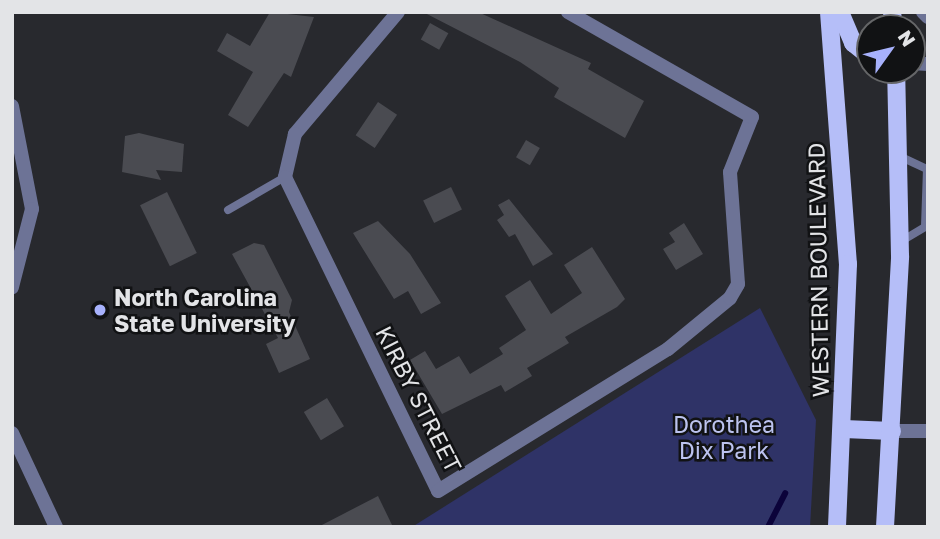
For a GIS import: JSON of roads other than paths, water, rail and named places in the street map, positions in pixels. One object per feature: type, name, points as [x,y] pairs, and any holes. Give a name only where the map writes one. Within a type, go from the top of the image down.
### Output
[{"type":"main road","name":"WESTERN BOULEVARD","points":[[829,12],[846,215],[844,429],[837,527]]},
{"type":"main road","points":[[840,12],[856,46]]},
{"type":"main road","points":[[885,527],[900,242],[896,84]]},
{"type":"main road","points":[[844,429],[892,431]]},
{"type":"street","points":[[285,177],[295,134],[398,12]]},
{"type":"street","name":"KIRBY STREET","points":[[285,177],[438,491],[668,349],[730,298],[740,263],[732,163],[752,117],[568,12]]},
{"type":"street","points":[[923,12],[928,17]]},
{"type":"street","points":[[12,106],[32,209],[12,287]]},
{"type":"street","points":[[892,431],[928,431]]},
{"type":"street","points":[[12,433],[56,527]]},
{"type":"lane","points":[[899,156],[927,169],[925,227],[900,242]]},
{"type":"lane","points":[[228,210],[285,177]]},
{"type":"waterway","points":[[768,527],[785,493]]},
{"type":"place","name":"North Carolina State University","points":[[100,310]]},
{"type":"park label","name":"Dorothea Dix Park","points":[[724,437]]}]
